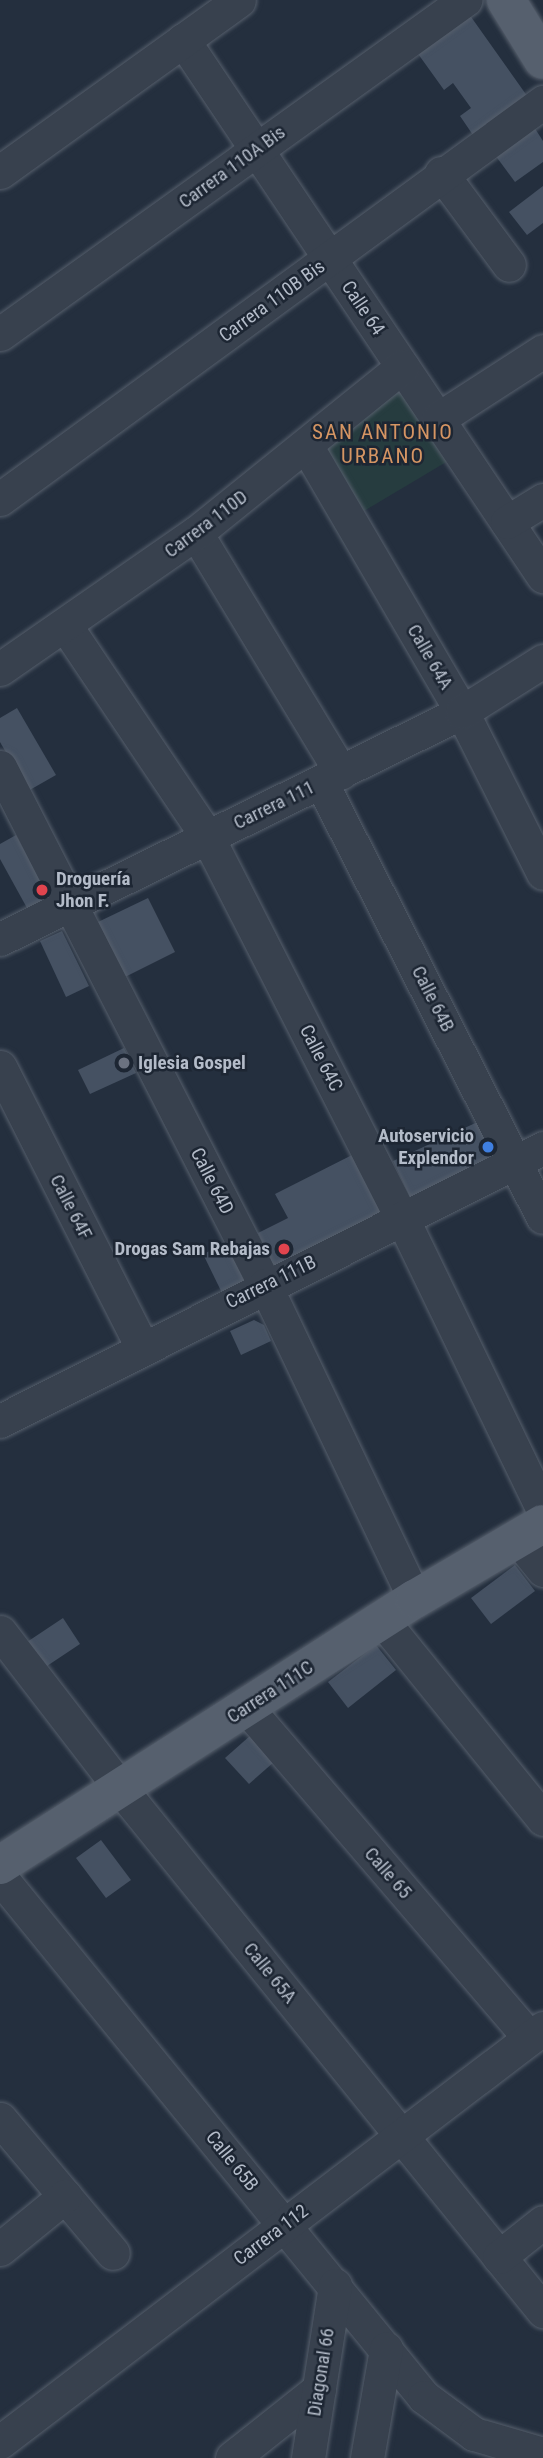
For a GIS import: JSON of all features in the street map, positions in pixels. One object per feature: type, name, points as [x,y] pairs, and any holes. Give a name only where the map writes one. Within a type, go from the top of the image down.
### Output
[{"type":"main road","points":[[506,0],[543,60]]},
{"type":"main road","name":"Carrera 111C","points":[[0,1865],[415,1599],[530,1532]]},
{"type":"street","points":[[0,172],[239,0]]},
{"type":"street","name":"Carrera 110A Bis","points":[[0,334],[465,0]]},
{"type":"street","name":"Calle 64","points":[[183,40],[543,576]]},
{"type":"street","name":"Carrera 110B Bis","points":[[0,499],[330,259],[442,173],[543,102]]},
{"type":"street","points":[[442,173],[509,265]]},
{"type":"street","points":[[438,419],[543,351]]},
{"type":"street","name":"Carrera 110D","points":[[0,669],[196,533],[307,447],[402,367]]},
{"type":"street","name":"Calle 64A","points":[[307,447],[462,712],[543,873]]},
{"type":"street","points":[[507,522],[543,500]]},
{"type":"street","name":"Calle 64B","points":[[196,533],[331,777],[530,1154],[543,1217]]},
{"type":"street","name":"Calle 64C","points":[[65,625],[208,838],[402,1217],[543,1510]]},
{"type":"street","name":"Carrera 111","points":[[0,939],[462,712],[543,661]]},
{"type":"street","name":"Calle 64D","points":[[0,767],[265,1285],[415,1599]]},
{"type":"street","name":"Calle 64F","points":[[0,1067],[142,1347]]},
{"type":"street","name":"Carrera 111B","points":[[3,1412],[142,1347],[530,1154]]},
{"type":"street","points":[[530,1532],[543,1570]]},
{"type":"street","points":[[382,1620],[543,1819]]},
{"type":"street","name":"Calle 65A","points":[[0,1632],[120,1788],[543,2311]]},
{"type":"street","name":"Calle 65","points":[[246,1707],[536,2033]]},
{"type":"street","name":"Calle 65B","points":[[0,1877],[424,2397],[474,2434],[543,2454]]},
{"type":"street","name":"Carrera 112","points":[[0,2442],[536,2033]]},
{"type":"street","points":[[0,2119],[113,2253]]},
{"type":"street","points":[[0,2249],[65,2196]]},
{"type":"street","points":[[499,2257],[543,2222]]},
{"type":"street","name":"Diagonal 66","points":[[308,2458],[335,2285]]},
{"type":"street","points":[[367,2458],[387,2349]]},
{"type":"street","points":[[232,2458],[319,2389]]},
{"type":"green space","points":[[403,382],[453,458],[364,511],[320,447]]},
{"type":"building","points":[[469,14],[530,100],[475,138],[460,116],[471,108],[453,83],[444,90],[416,51]]},
{"type":"building","points":[[534,127],[543,141],[543,162],[515,182],[495,155]]},
{"type":"building","points":[[543,186],[543,223],[527,235],[509,212]]},
{"type":"building","points":[[17,708],[56,775],[28,791],[0,742],[0,718]]},
{"type":"building","points":[[16,835],[49,897],[27,908],[0,859],[0,844]]},
{"type":"building","points":[[148,898],[175,952],[125,977],[98,922]]},
{"type":"building","points":[[62,931],[89,986],[66,997],[40,941]]},
{"type":"building","points":[[124,1048],[136,1073],[90,1094],[78,1070]]},
{"type":"building","points":[[484,1119],[502,1155],[411,1199],[393,1161]]},
{"type":"building","points":[[354,1154],[385,1214],[275,1269],[258,1233],[288,1218],[275,1194]]},
{"type":"building","points":[[227,1243],[247,1284],[223,1295],[203,1254]]},
{"type":"building","points":[[254,1320],[264,1325],[271,1341],[241,1355],[230,1331]]},
{"type":"building","points":[[515,1565],[535,1591],[491,1624],[471,1598]]},
{"type":"building","points":[[63,1618],[80,1644],[44,1668],[27,1642]]},
{"type":"building","points":[[376,1645],[396,1670],[348,1708],[328,1682]]},
{"type":"building","points":[[251,1735],[274,1762],[249,1784],[225,1758]]},
{"type":"building","points":[[101,1840],[131,1880],[106,1898],[76,1858]]},
{"type":"place","name":"Droguería Jhon F.","points":[[42,890]]},
{"type":"place","name":"Iglesia Gospel","points":[[124,1063]]},
{"type":"place","name":"Autoservicio Explendor","points":[[488,1147]]},
{"type":"place","name":"Drogas Sam Rebajas","points":[[284,1249]]},
{"type":"district","name":"SAN ANTONIO URBANO","points":[[383,444]]}]
